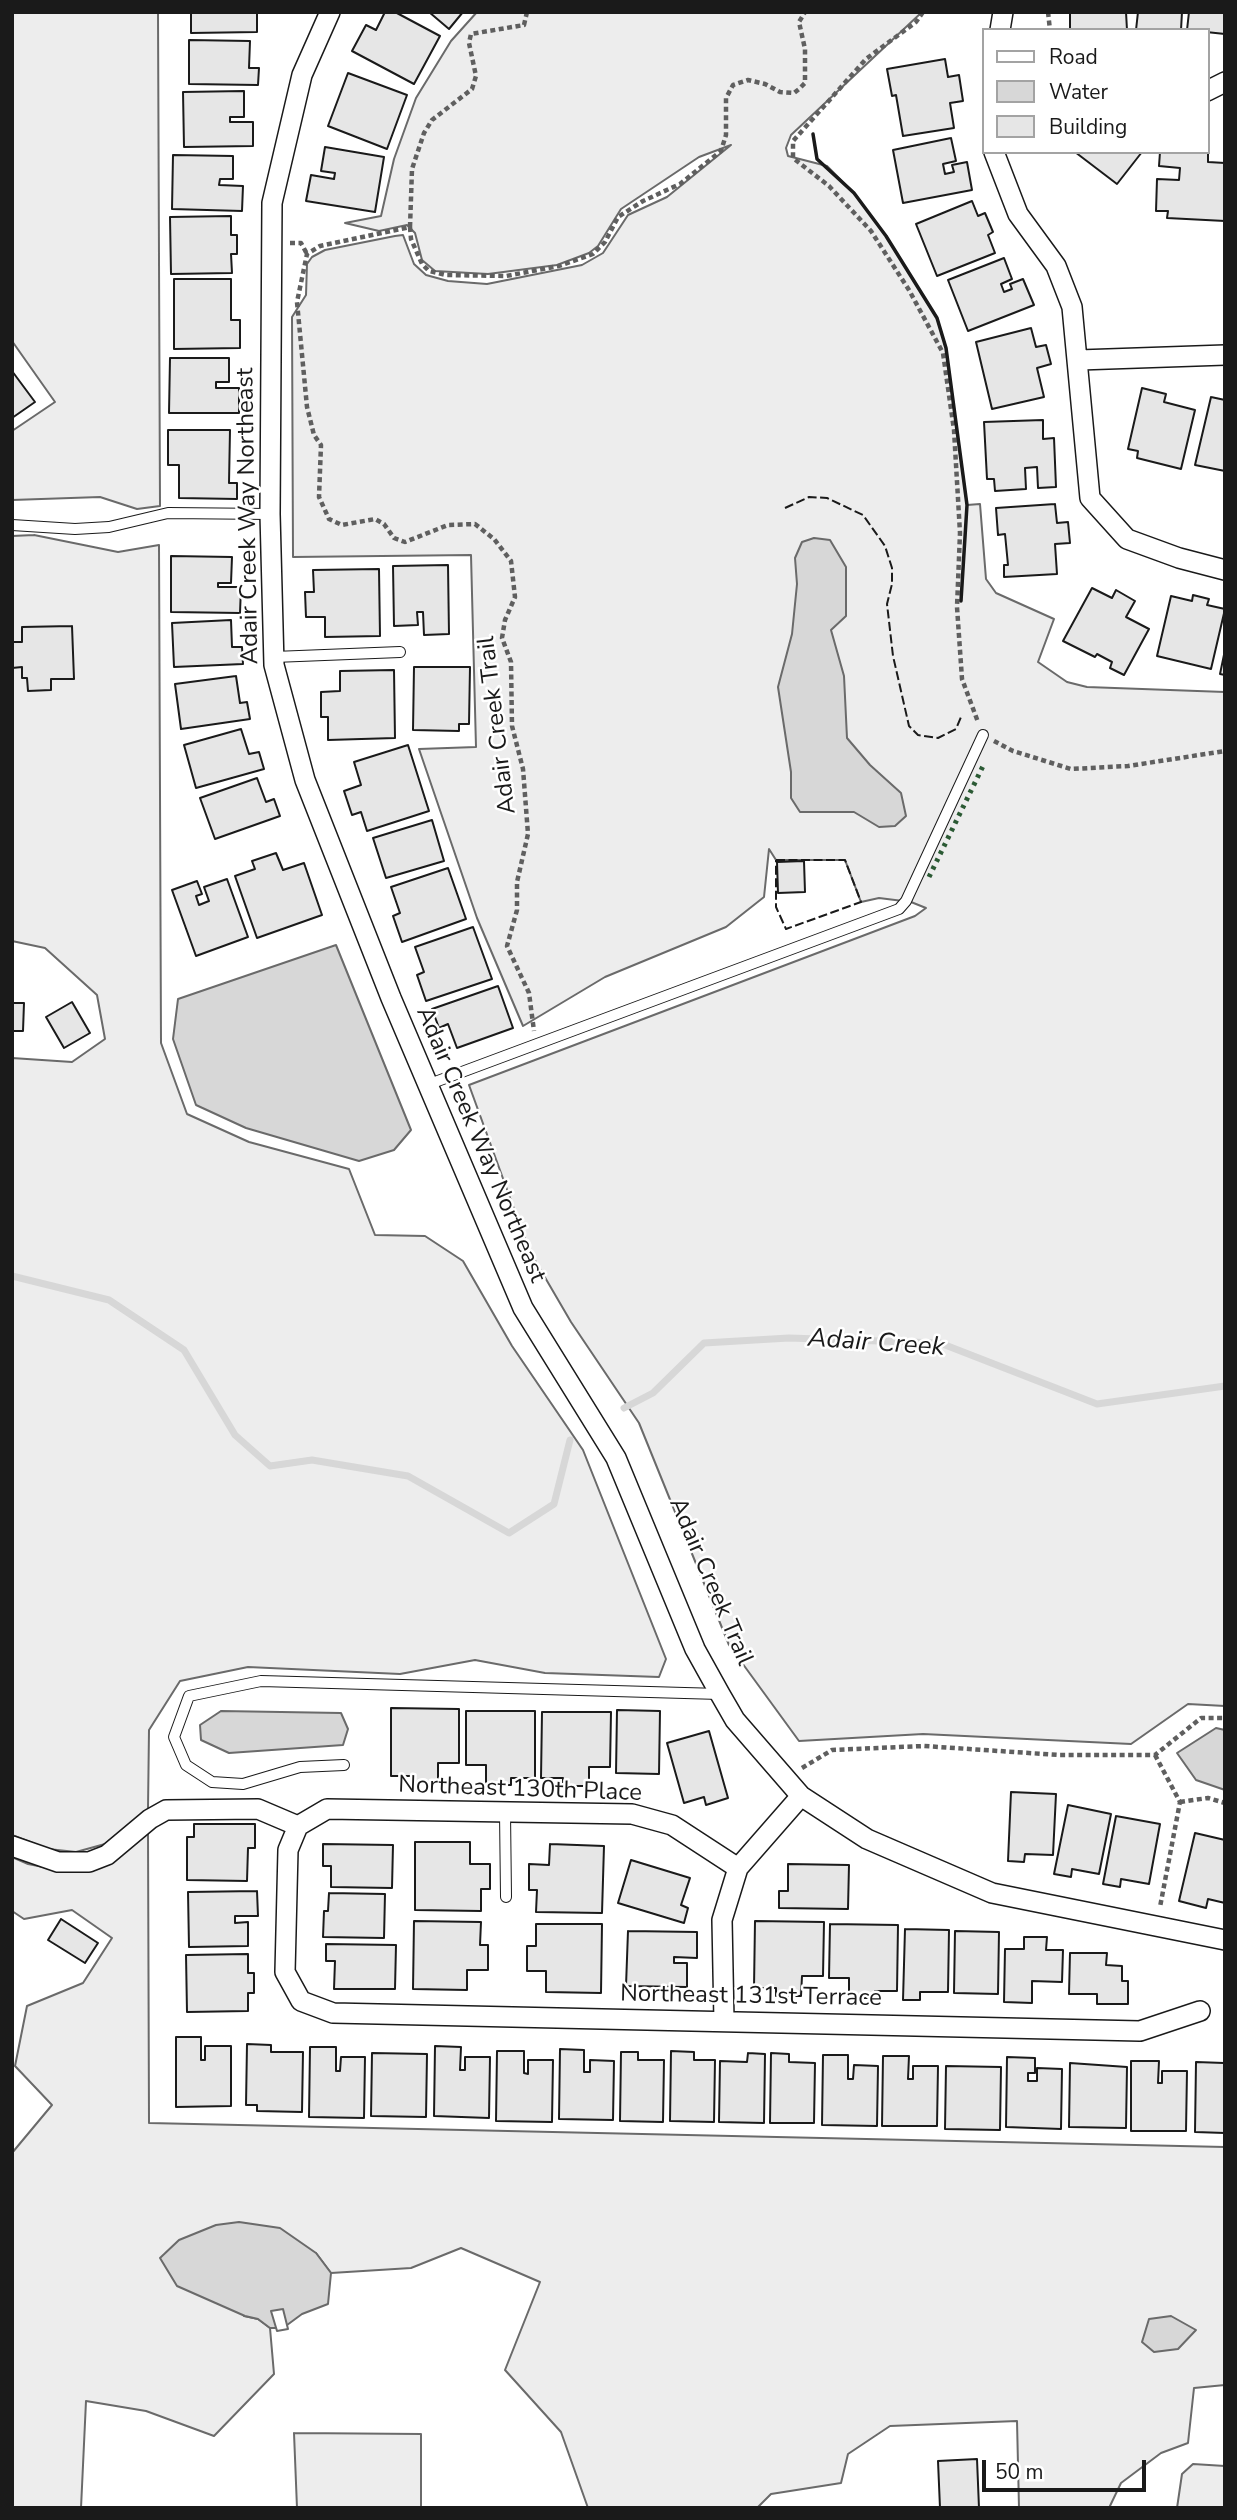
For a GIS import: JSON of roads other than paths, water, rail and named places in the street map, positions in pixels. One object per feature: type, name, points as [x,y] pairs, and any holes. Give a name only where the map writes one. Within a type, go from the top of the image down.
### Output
[{"type":"street","name":"Adair Creek Way Northeast","points":[[330,12],[302,75],[272,203],[270,514],[274,657],[305,780],[427,1085],[523,1308],[616,1458],[695,1649],[720,1694],[735,1720],[801,1796],[867,1839],[992,1893],[1225,1940]]},
{"type":"street","points":[[1209,90],[1225,82]]},
{"type":"street","points":[[994,154],[1018,214],[1056,266],[1072,307],[1090,498],[1127,539],[1179,558],[1225,570]]},
{"type":"street","points":[[1079,360],[1225,355]]},
{"type":"street","points":[[724,2021],[722,1920],[738,1868],[801,1796]]},
{"type":"street","points":[[12,1846],[58,1862],[89,1862],[107,1855],[150,1819],[166,1810],[258,1809],[298,1826]]},
{"type":"street","name":"Northeast 130th Place","points":[[298,1826],[327,1809],[632,1814],[672,1825],[738,1868]]},
{"type":"street","name":"Northeast 131st Terrace","points":[[298,1826],[288,1850],[285,1972],[301,2001],[332,2013],[1140,2031],[1200,2011]]},
{"type":"lane","points":[[12,525],[75,529],[109,527],[168,513],[270,514]]},
{"type":"lane","points":[[274,657],[400,652]]},
{"type":"lane","points":[[427,1085],[899,909],[906,901],[983,735]]},
{"type":"lane","points":[[344,1765],[300,1767],[243,1784],[212,1782],[186,1765],[174,1737],[189,1696],[261,1681],[720,1694]]},
{"type":"lane","points":[[505,1812],[506,1897]]},
{"type":"water","points":[[814,538],[830,540],[846,567],[846,616],[831,630],[844,676],[847,738],[870,765],[901,793],[906,816],[895,826],[879,827],[854,812],[800,812],[791,798],[791,772],[778,687],[792,634],[797,584],[795,558],[802,542]]},
{"type":"water","points":[[336,945],[411,1130],[394,1150],[359,1161],[246,1128],[196,1105],[173,1039],[178,999]]},
{"type":"water","points":[[221,1711],[341,1713],[348,1729],[343,1745],[229,1753],[201,1740],[200,1725]]},
{"type":"water","points":[[1216,1728],[1225,1730],[1225,1790],[1196,1780],[1177,1753]]},
{"type":"water","points":[[239,2222],[280,2228],[316,2253],[331,2273],[328,2304],[302,2314],[283,2328],[270,2328],[258,2319],[245,2316],[177,2286],[160,2258],[179,2240],[216,2225]]},
{"type":"water","points":[[1171,2316],[1196,2330],[1178,2349],[1154,2352],[1142,2342],[1149,2319]]},
{"type":"waterway","name":"Adair Creek","points":[[12,1276],[109,1300],[184,1350],[235,1435],[270,1466],[312,1460],[408,1476],[509,1533],[554,1504],[570,1440]]},
{"type":"waterway","name":"Adair Creek","points":[[624,1408],[653,1393],[704,1343],[789,1338],[940,1343],[1097,1404],[1225,1386]]}]
